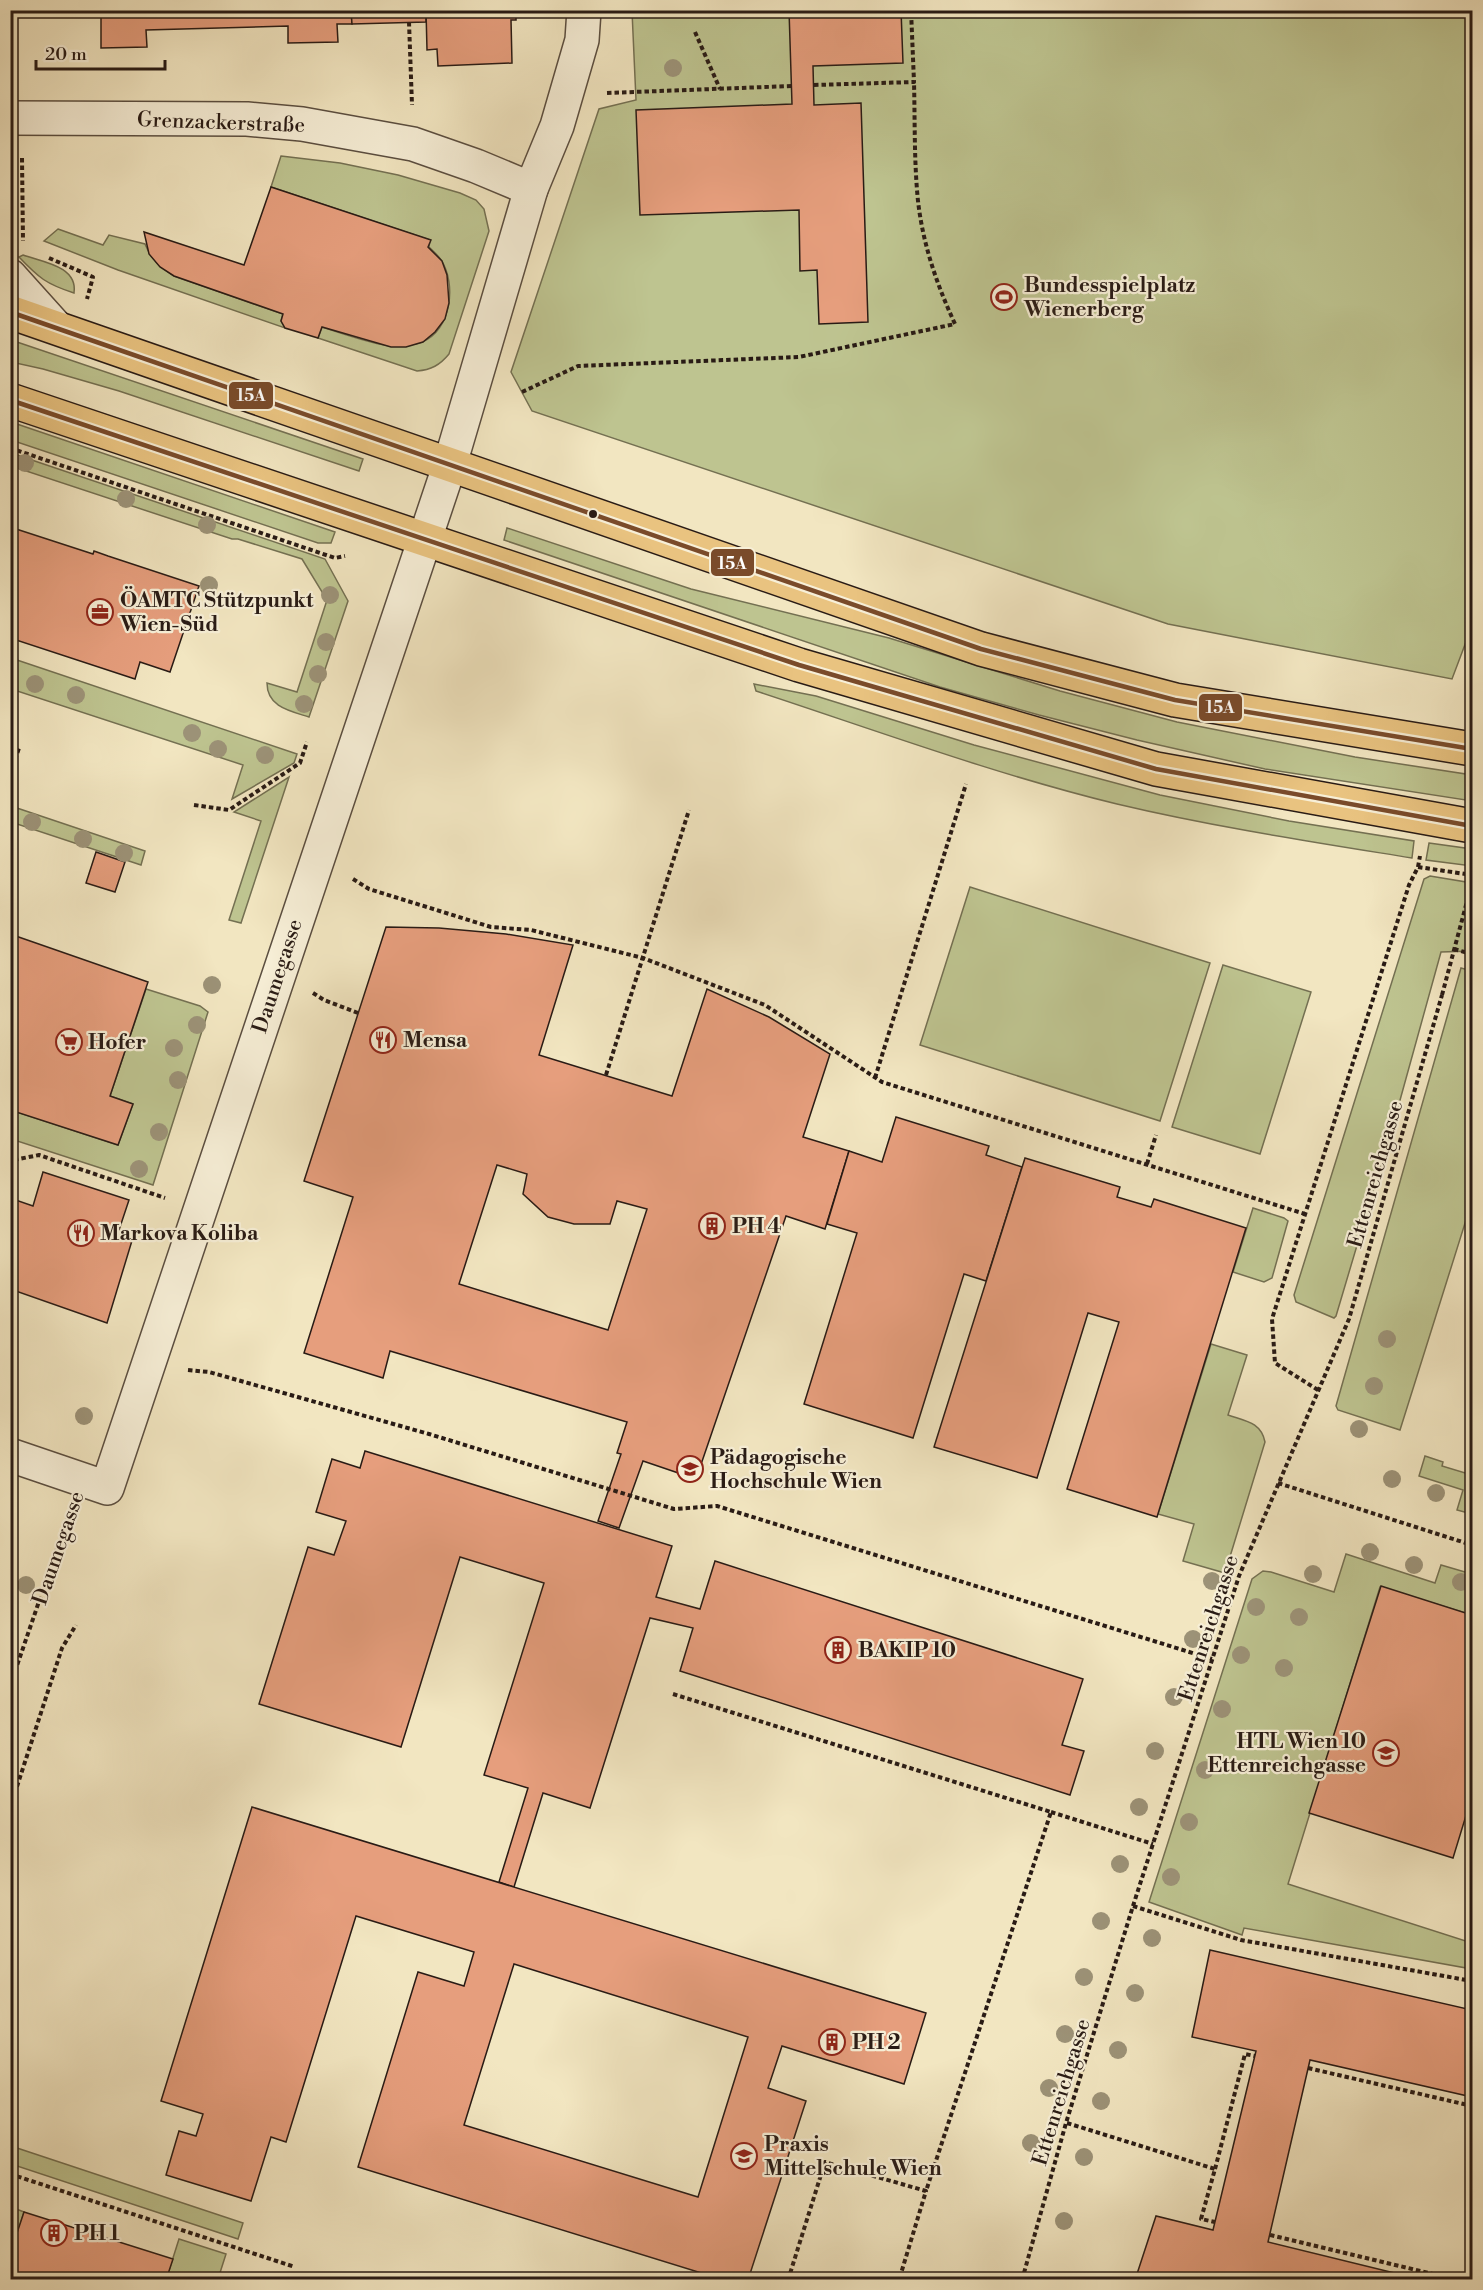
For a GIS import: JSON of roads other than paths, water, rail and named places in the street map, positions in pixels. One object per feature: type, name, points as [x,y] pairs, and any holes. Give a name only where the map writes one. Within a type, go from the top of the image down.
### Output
[{"type":"main road","points":[[10,312],[981,649],[1175,700],[1473,749]]},
{"type":"main road","points":[[10,400],[799,665],[1156,769],[1473,826]]},
{"type":"street","points":[[450,464],[531,189],[557,126],[582,40],[584,10]]},
{"type":"street","name":"Grenzackerstraße","points":[[16,118],[247,119],[302,124],[414,144],[531,189]]},
{"type":"street","points":[[10,276],[67,330]]},
{"type":"street","name":"Daumegasse","points":[[10,1455],[94,1484],[147,1366],[450,464]]},
{"type":"place","name":"Bundesspielplatz Wienerberg","points":[[1004,297]]},
{"type":"place","name":"ÖAMTC Stützpunkt Wien-Süd","points":[[100,612]]},
{"type":"place","name":"Mensa","points":[[383,1040]]},
{"type":"place","name":"Hofer","points":[[69,1042]]},
{"type":"place","name":"PH 4","points":[[712,1226]]},
{"type":"place","name":"Markova Koliba","points":[[81,1233]]},
{"type":"place","name":"Pädagogische Hochschule Wien","points":[[690,1469]]},
{"type":"place","name":"BAKIP 10","points":[[838,1650]]},
{"type":"place","name":"HTL Wien 10 Ettenreichgasse","points":[[1386,1753]]},
{"type":"place","name":"PH 2","points":[[832,2042]]},
{"type":"place","name":"Praxis Mittelschule Wien","points":[[744,2156]]},
{"type":"place","name":"PH 1","points":[[54,2233]]}]
